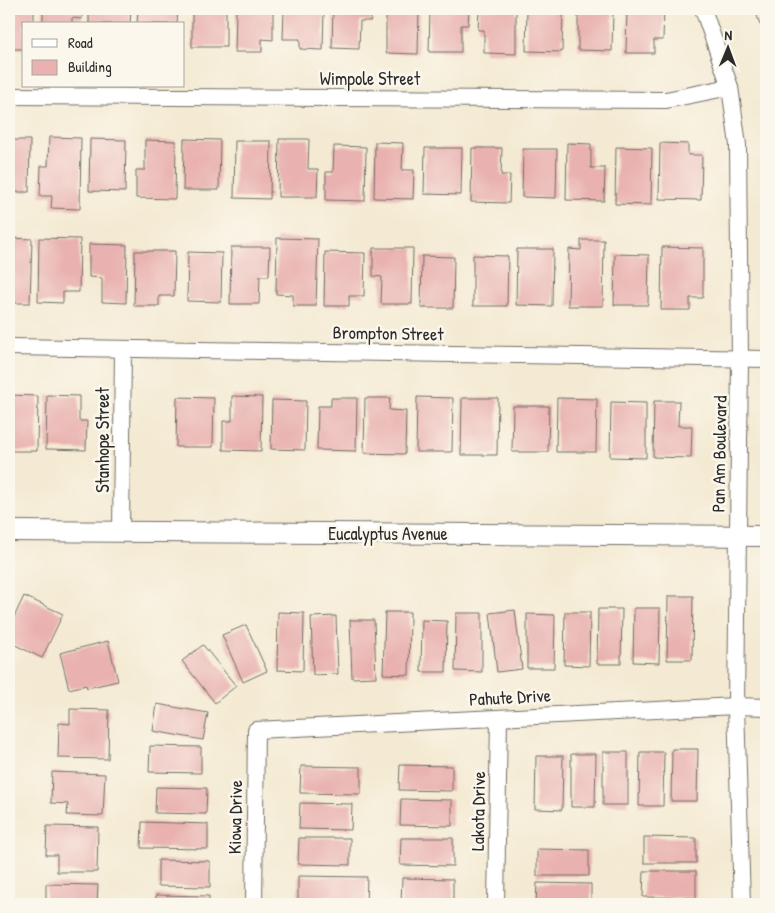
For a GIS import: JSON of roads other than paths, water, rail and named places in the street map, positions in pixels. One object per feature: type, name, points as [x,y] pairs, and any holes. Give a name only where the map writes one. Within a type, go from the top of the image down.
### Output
[{"type":"street","name":"Pan Am Boulevard","points":[[703,9],[730,87],[738,145],[740,359],[736,706],[742,904]]},
{"type":"street","name":"Wimpole Street","points":[[9,96],[666,100],[730,87]]},
{"type":"street","name":"Brompton Street","points":[[9,347],[766,359]]},
{"type":"street","name":"Stanhope Street","points":[[121,532],[123,350]]},
{"type":"street","name":"Eucalyptus Avenue","points":[[9,531],[766,536]]},
{"type":"street","name":"Pahute Drive","points":[[256,730],[736,706],[766,707]]},
{"type":"street","name":"Lakota Drive","points":[[496,904],[499,718]]},
{"type":"street","name":"Kiowa Drive","points":[[254,904],[256,730]]}]
